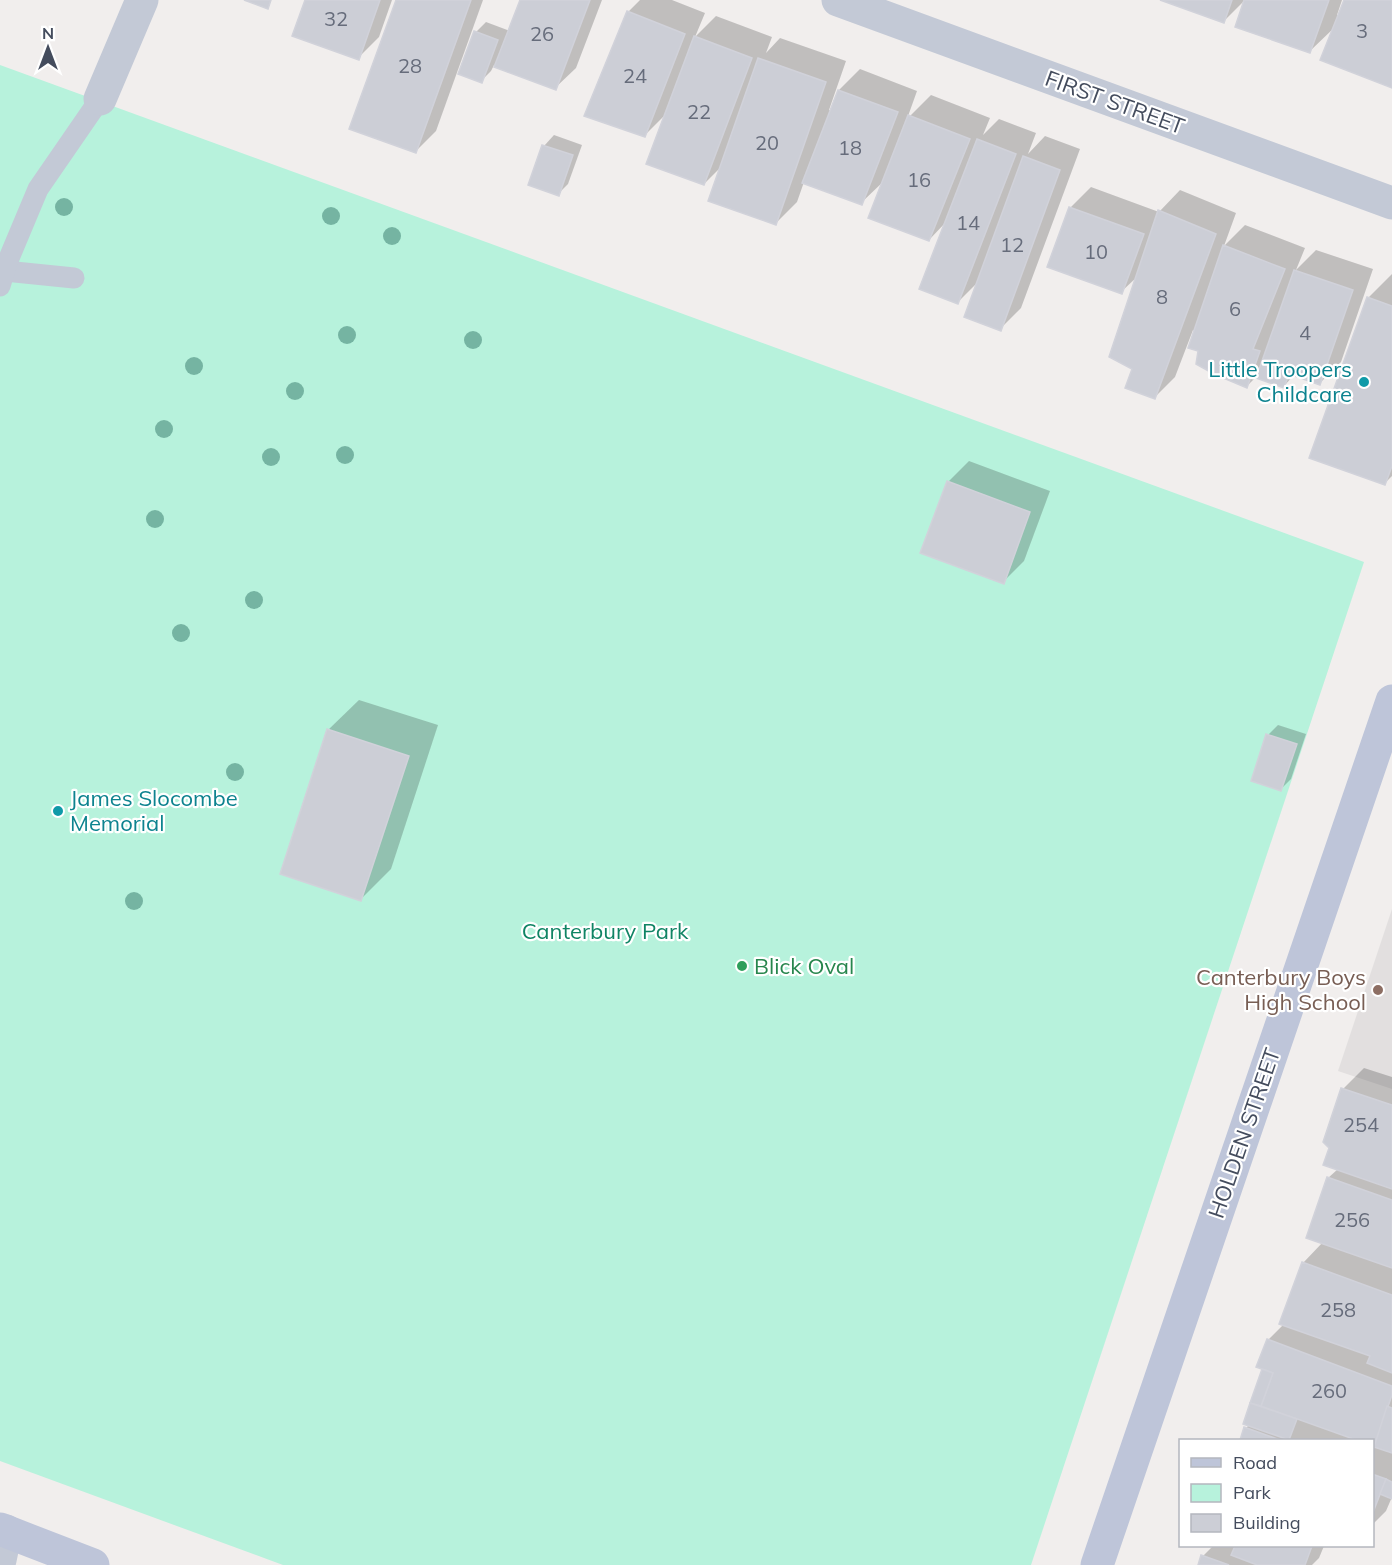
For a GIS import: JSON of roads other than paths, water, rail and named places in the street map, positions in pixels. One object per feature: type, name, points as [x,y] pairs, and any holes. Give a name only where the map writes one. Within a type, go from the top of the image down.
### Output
[{"type":"street","points":[[100,99],[142,0]]},
{"type":"street","name":"FIRST STREET","points":[[838,0],[1392,203]]},
{"type":"street","name":"HOLDEN STREET","points":[[1097,1565],[1392,701]]},
{"type":"street","points":[[2,1540],[93,1565]]},
{"type":"lane","points":[[74,278],[3,278],[38,189],[100,99]]},
{"type":"place","name":"Little Troopers Childcare","points":[[1364,382]]},
{"type":"place","name":"James Slocombe Memorial","points":[[58,811]]},
{"type":"place","name":"Blick Oval","points":[[742,966]]},
{"type":"place","name":"Canterbury Boys High School","points":[[1378,990]]},
{"type":"park label","name":"Canterbury Park","points":[[605,931]]}]
